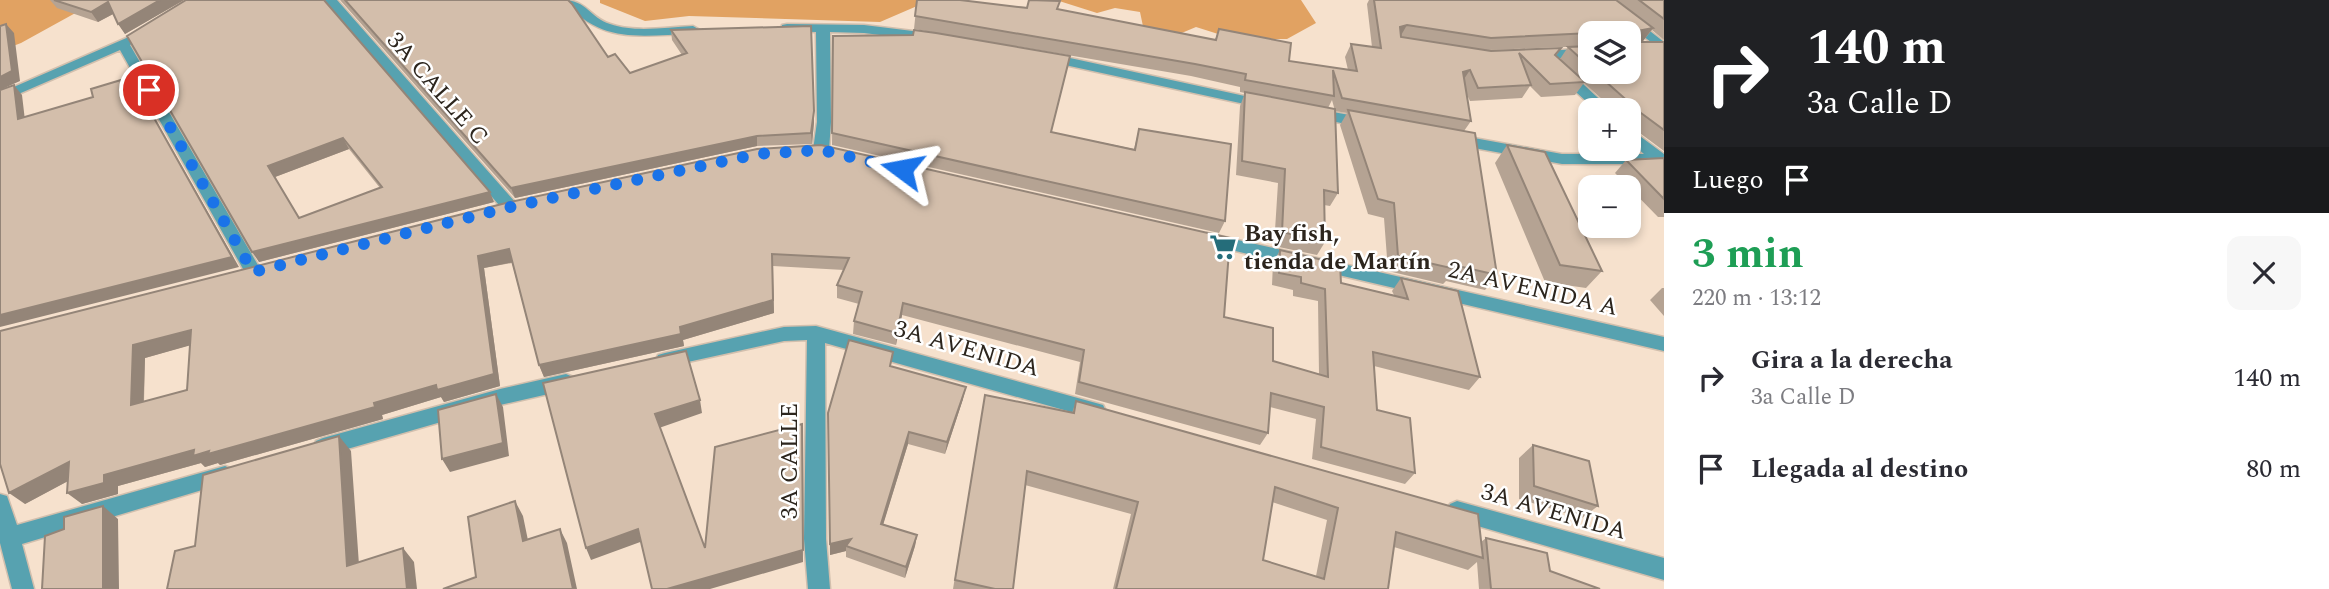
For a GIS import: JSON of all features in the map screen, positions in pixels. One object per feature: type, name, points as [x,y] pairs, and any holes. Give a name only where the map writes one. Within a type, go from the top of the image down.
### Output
[{"type":"street","name":"3A CALLE C","points":[[330,0],[504,209],[529,204]]},
{"type":"street","points":[[569,0],[601,26],[622,32],[713,29]]},
{"type":"street","points":[[1602,0],[1663,46]]},
{"type":"street","points":[[821,151],[824,122],[823,28]]},
{"type":"street","points":[[768,29],[864,29],[948,40]]},
{"type":"street","points":[[0,98],[145,32]]},
{"type":"street","points":[[123,44],[254,272]]},
{"type":"street","points":[[1641,48],[1663,46]]},
{"type":"street","points":[[1520,57],[1578,53]]},
{"type":"street","points":[[1030,54],[1276,106]]},
{"type":"street","points":[[1555,66],[1591,98]]},
{"type":"street","points":[[1303,111],[1383,126]]},
{"type":"street","points":[[1437,136],[1562,159],[1661,159]]},
{"type":"street","points":[[1641,143],[1661,159]]},
{"type":"street","name":"2A AVENIDA A","points":[[1188,234],[1664,344]]},
{"type":"street","name":"3A AVENIDA","points":[[649,364],[784,334],[816,333],[1112,415]]},
{"type":"street","name":"3A CALLE","points":[[816,333],[815,527],[819,589]]},
{"type":"street","points":[[301,453],[500,397],[581,379]]},
{"type":"street","points":[[10,537],[248,468]]},
{"type":"street","points":[[0,503],[23,589]]},
{"type":"street","name":"3A AVENIDA","points":[[1435,505],[1664,569]]},
{"type":"shaded area","points":[[0,0],[99,0],[21,43],[0,51]]},
{"type":"shaded area","points":[[600,0],[931,0],[880,22],[689,16],[645,21],[600,3]]},
{"type":"shaded area","points":[[1056,0],[1301,0],[1316,23],[1287,39],[1234,39],[1196,27],[1172,37],[1144,31],[1140,12],[1115,8],[1097,13]]},
{"type":"building","points":[[54,0],[160,0],[118,24],[108,2],[91,12]]},
{"type":"building","points":[[186,0],[324,0],[490,192],[252,252],[127,36]],"holes":[[[343,138],[382,187],[299,218],[268,166]]]},
{"type":"building","points":[[345,0],[568,0],[608,57],[615,54],[630,73],[687,53],[671,30],[811,26],[814,111],[811,133],[757,136],[511,188]]},
{"type":"building","points":[[917,0],[960,0],[1027,8],[1029,0],[1060,1],[1057,9],[1216,40],[1219,29],[1291,43],[1289,61],[1357,71],[1351,44],[1381,48],[1374,0],[1616,0],[1653,28],[1641,30],[1641,21],[1578,21],[1578,34],[1491,38],[1407,25],[1400,27],[1401,37],[1491,51],[1561,48],[1555,55],[1578,76],[1578,82],[1550,84],[1519,53],[1531,85],[1478,88],[1470,70],[1463,72],[1471,121],[1342,98],[1333,70],[1334,96],[1245,80],[1246,74],[1195,64],[915,16]]},
{"type":"building","points":[[1639,0],[1664,0],[1664,19]]},
{"type":"building","points":[[6,24],[12,71],[0,77],[0,26]]},
{"type":"building","points":[[914,30],[1070,56],[1051,132],[1135,150],[1139,129],[1231,144],[1225,221],[832,133],[833,36],[913,35]]},
{"type":"building","points":[[1641,42],[1664,42],[1664,130],[1641,113],[1641,98],[1624,98],[1608,84],[1641,84]]},
{"type":"building","points":[[1568,47],[1578,47],[1578,56]]},
{"type":"building","points":[[131,77],[232,257],[0,315],[0,90],[14,85],[18,119],[93,97],[91,89]]},
{"type":"building","points":[[1245,92],[1335,109],[1338,193],[1324,190],[1325,242],[1282,232],[1285,169],[1242,161]]},
{"type":"building","points":[[1348,110],[1475,133],[1497,275],[1398,256],[1394,203],[1378,199]]},
{"type":"building","points":[[821,145],[1230,238],[1224,317],[1273,328],[1273,361],[1328,377],[1325,289],[1301,283],[1301,277],[1279,273],[1280,250],[1340,264],[1341,283],[1408,299],[1401,278],[1458,291],[1480,377],[1373,352],[1377,410],[1410,418],[1415,473],[1321,447],[1324,407],[1271,393],[1268,433],[1079,382],[1084,350],[903,303],[897,333],[854,321],[862,292],[837,285],[849,258],[772,254],[773,300],[680,327],[681,334],[539,365],[509,249],[478,256],[494,374],[437,390],[436,385],[374,403],[375,407],[208,454],[209,451],[193,456],[194,450],[104,475],[104,483],[67,493],[69,462],[9,493],[0,464],[0,331],[506,203],[757,149]],"holes":[[[191,330],[187,390],[131,405],[133,345]]]},
{"type":"building","points":[[1507,145],[1545,152],[1578,221],[1578,238],[1586,238],[1602,271],[1560,265]]},
{"type":"building","points":[[1664,158],[1664,199],[1627,161]]},
{"type":"building","points":[[849,340],[893,352],[890,366],[966,387],[947,442],[909,432],[881,524],[917,535],[906,567],[846,546],[851,539],[830,544],[828,413]]},
{"type":"building","points":[[686,351],[700,400],[655,414],[705,548],[715,447],[802,424],[803,550],[667,589],[652,589],[638,529],[586,548],[543,383]]},
{"type":"building","points":[[496,394],[503,443],[442,459],[438,410]]},
{"type":"building","points":[[985,395],[1074,413],[1076,401],[1478,514],[1483,558],[1396,532],[1388,589],[1116,589],[1138,502],[1027,471],[1013,589],[995,589],[955,580]],"holes":[[[1275,487],[1338,508],[1324,579],[1263,560]]]},
{"type":"building","points":[[339,436],[347,566],[403,548],[407,589],[167,589],[175,551],[195,546],[203,475]]},
{"type":"building","points":[[1533,445],[1589,461],[1598,506],[1534,486]]},
{"type":"building","points":[[515,501],[523,541],[560,529],[573,589],[443,589],[476,577],[468,517]]},
{"type":"building","points":[[103,506],[103,589],[42,589],[45,536],[64,529],[64,517]]},
{"type":"building","points":[[1486,538],[1547,553],[1550,571],[1600,589],[1491,589]]},
{"type":"place","name":"Bay fish, tienda de Martín","points":[[1223,247]]},
{"type":"route","points":[[149,90],[253,272],[510,207],[758,154],[821,150],[902,169]]}]
